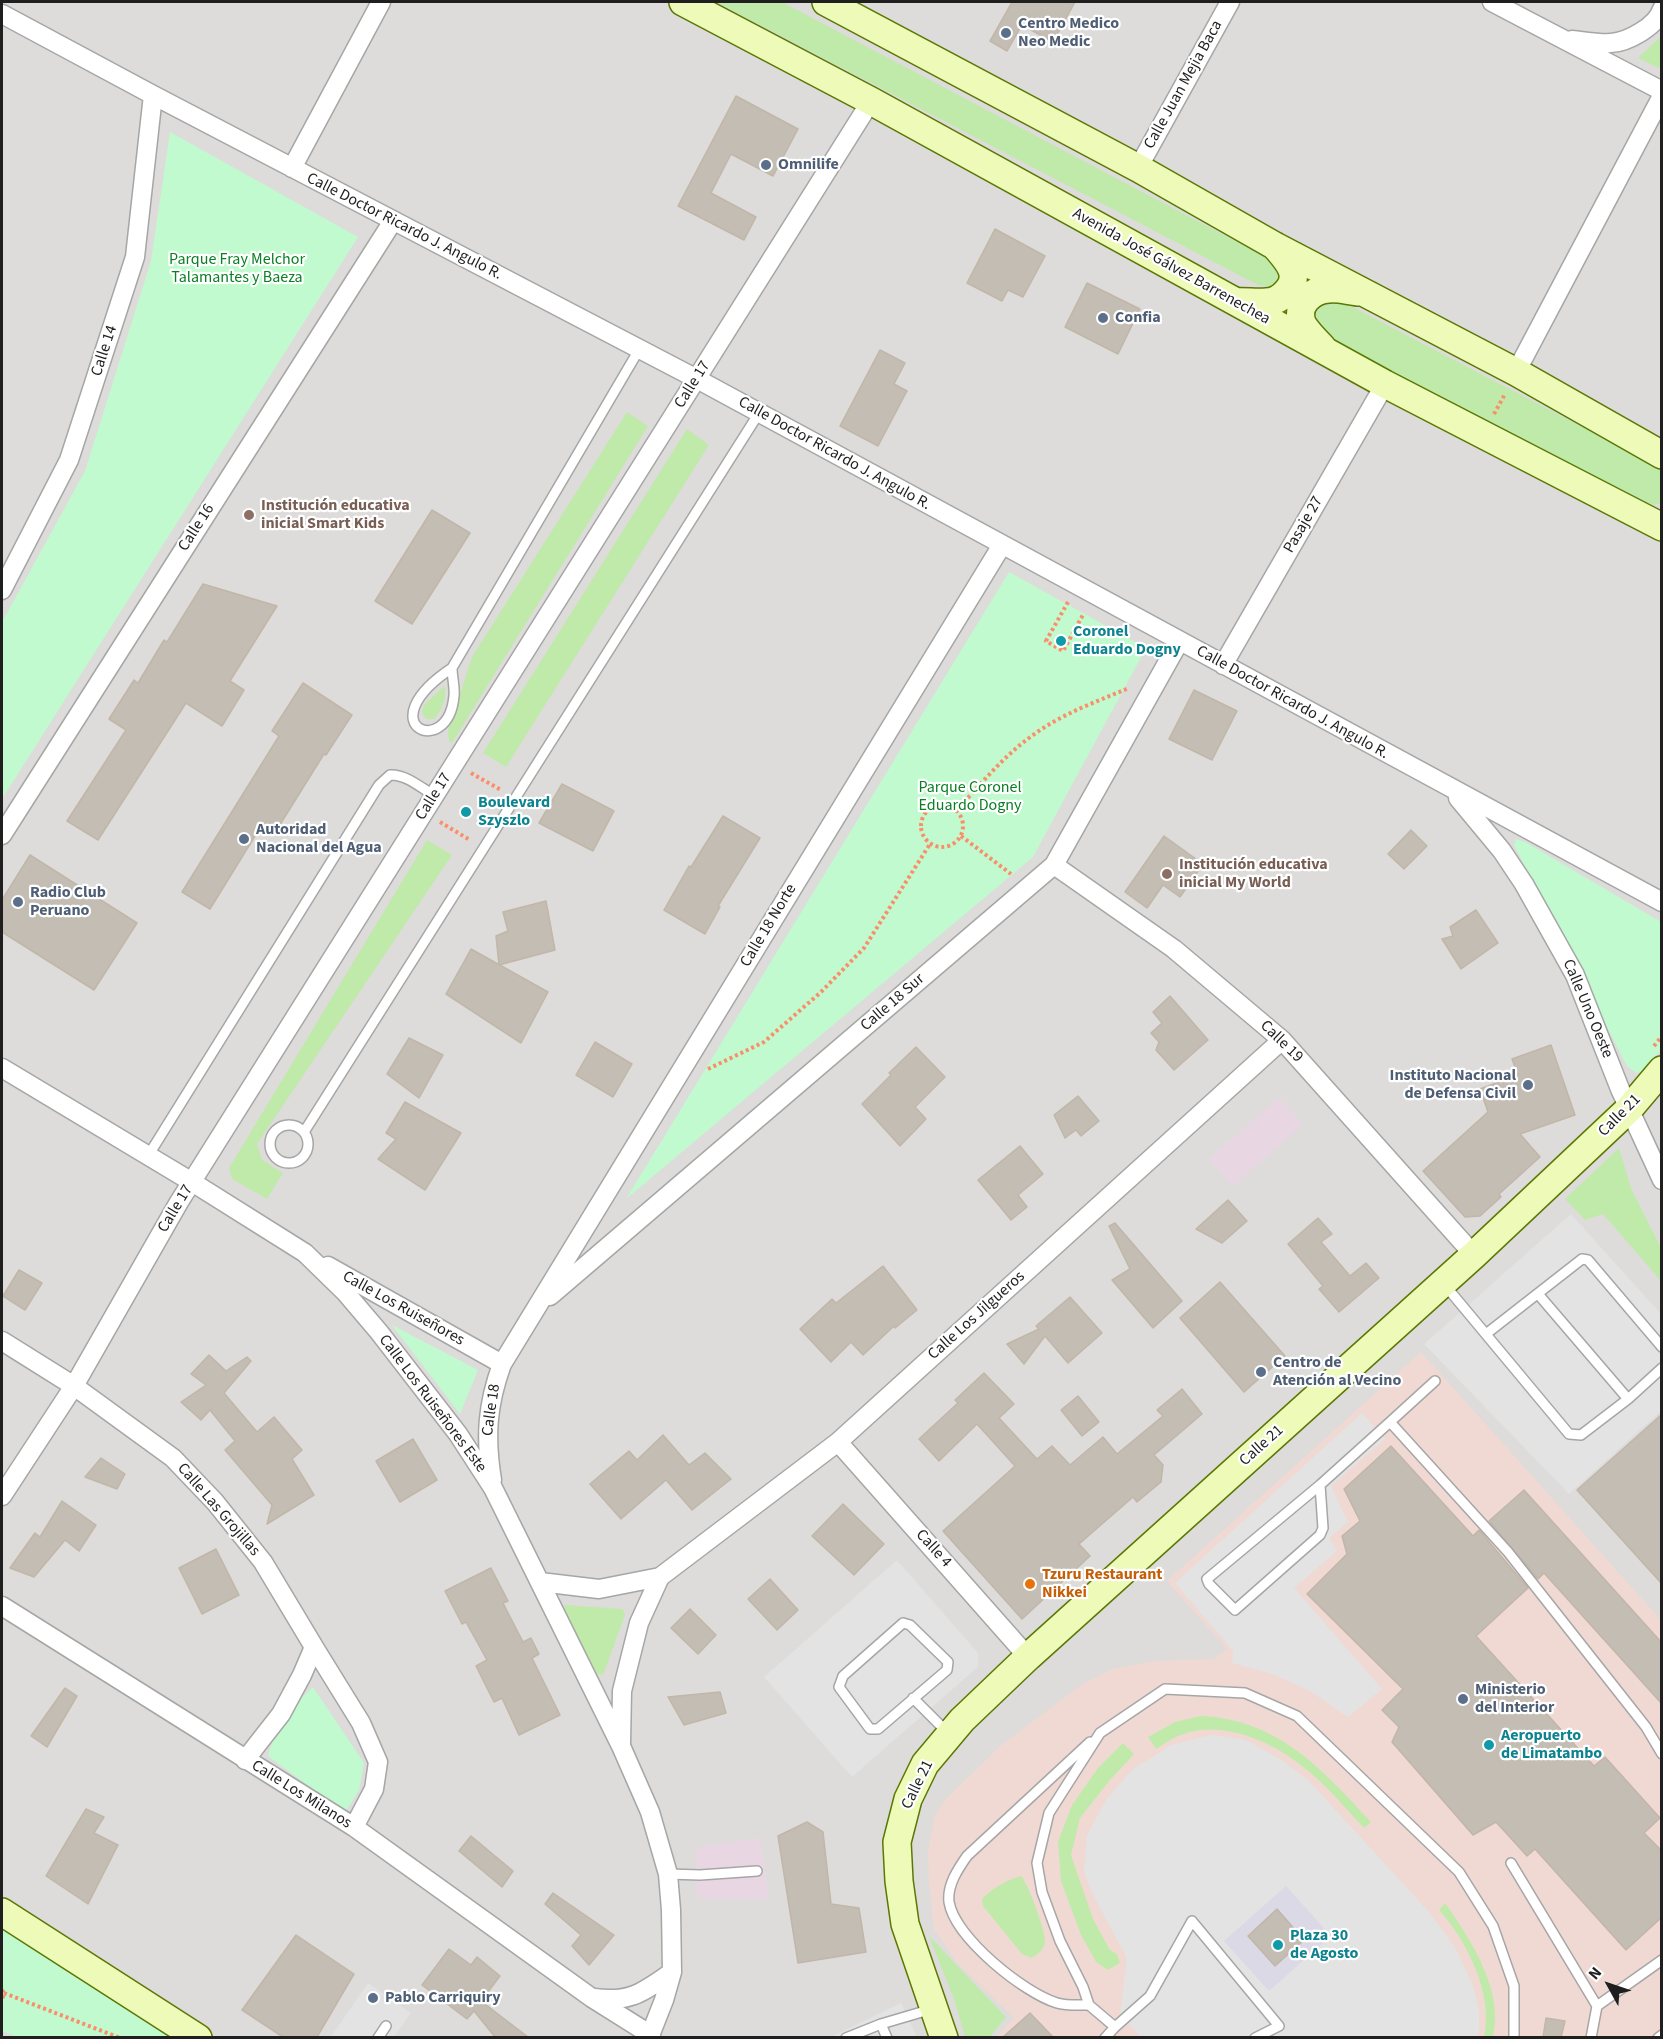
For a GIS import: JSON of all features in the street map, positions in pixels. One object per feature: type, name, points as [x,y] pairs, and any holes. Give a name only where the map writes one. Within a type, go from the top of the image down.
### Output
[{"type":"main road","name":"Avenida José Gálvez Barrenechea","points":[[683,2],[872,101],[1384,384],[1662,527]]},
{"type":"main road","points":[[826,2],[1138,168],[1275,246],[1516,372],[1662,455]]},
{"type":"main road","points":[[1234,302],[1273,301],[1290,289],[1294,279],[1293,269],[1275,246]]},
{"type":"main road","points":[[1328,353],[1302,324],[1301,311],[1304,300],[1315,291],[1330,289],[1368,293]]},
{"type":"main road","name":"Calle 21","points":[[944,2037],[905,1924],[899,1881],[897,1842],[908,1799],[925,1764],[962,1720],[1028,1657],[1474,1255],[1629,1109],[1662,1070]]},
{"type":"main road","points":[[2,1912],[198,2037]]},
{"type":"street","points":[[292,168],[381,2]]},
{"type":"street","name":"Calle Juan Mejia Baca","points":[[1138,168],[1230,2]]},
{"type":"street","points":[[1492,2],[1662,91]]},
{"type":"street","points":[[1563,39],[1612,43],[1640,33],[1660,14],[1662,9]]},
{"type":"street","name":"Calle Doctor Ricardo J. Angulo R.","points":[[2,14],[393,221],[640,348],[1662,903]]},
{"type":"street","name":"Calle 14","points":[[2,590],[69,460],[135,257],[153,95]]},
{"type":"street","points":[[1516,372],[1662,96]]},
{"type":"street","name":"Calle 17","points":[[2,1496],[74,1386],[192,1182],[872,101]]},
{"type":"street","name":"Calle 16","points":[[2,835],[393,221]]},
{"type":"street","name":"Pasaje 27","points":[[1223,665],[1384,384]]},
{"type":"street","name":"Calle 18 Norte","points":[[537,1307],[1002,545]]},
{"type":"street","name":"Calle 18 Sur","points":[[537,1307],[1054,865],[1179,642]]},
{"type":"street","name":"Calle Uno Oeste","points":[[1451,790],[1508,859],[1575,975],[1629,1109],[1662,1180]]},
{"type":"street","name":"Calle 19","points":[[1054,865],[1174,949],[1282,1040],[1474,1255]]},
{"type":"street","name":"Calle Los Jilgueros","points":[[540,1582],[598,1589],[660,1577],[838,1442],[1282,1040]]},
{"type":"street","name":"Calle Los Ruiseñores Este","points":[[2,1068],[305,1253],[345,1292],[379,1332],[458,1434],[493,1488],[621,1746],[650,1812],[668,1874],[672,1972],[650,2036]]},
{"type":"street","name":"Calle Los Ruiseñores","points":[[305,1253],[502,1364]]},
{"type":"street","name":"Calle 18","points":[[493,1488],[487,1451],[488,1418],[494,1387],[502,1364],[537,1307]]},
{"type":"street","name":"Calle Las Grojillas","points":[[2,1341],[74,1386],[173,1458],[215,1502],[263,1562],[361,1723],[378,1762],[374,1789],[354,1827]]},
{"type":"street","name":"Calle 4","points":[[838,1442],[1028,1657]]},
{"type":"street","name":"Calle Los Jilgueros","points":[[621,1746],[622,1691],[639,1623],[660,1577]]},
{"type":"street","name":"Calle Los Milanos","points":[[2,1606],[354,1827],[592,1998],[650,2036]]},
{"type":"street","points":[[245,1760],[281,1714],[314,1647]]},
{"type":"street","points":[[592,1998],[611,2000],[640,1994],[672,1972]]},
{"type":"lane","points":[[452,668],[454,696],[445,721],[440,728],[433,731],[421,729],[413,722],[411,715],[415,704],[435,679],[452,668],[640,348]]},
{"type":"lane","points":[[304,1132],[482,847],[759,413]]},
{"type":"lane","points":[[148,1156],[379,785],[390,775],[395,775],[406,778],[435,796]]},
{"type":"lane","points":[[297,1126],[304,1132],[307,1148],[304,1156],[289,1163],[274,1156],[270,1148],[270,1140],[280,1127],[297,1126]]},
{"type":"lane","points":[[1486,1334],[1582,1259],[1588,1260],[1662,1347]]},
{"type":"lane","points":[[1443,1282],[1569,1434],[1581,1435],[1628,1399],[1662,1368]]},
{"type":"lane","points":[[1538,1294],[1628,1399]]},
{"type":"lane","points":[[1320,1485],[1323,1521],[1320,1535],[1235,1610],[1209,1584],[1207,1579],[1320,1485],[1436,1381]]},
{"type":"lane","points":[[1390,1422],[1508,1552],[1646,1726],[1662,1754]]},
{"type":"lane","points":[[903,1623],[910,1625],[948,1662],[949,1666],[913,1698],[878,1730],[874,1730],[870,1729],[839,1687],[843,1676],[903,1623]]},
{"type":"lane","points":[[1089,2005],[1060,2004],[1037,1995],[1013,1979],[973,1944],[949,1902],[956,1872],[967,1856],[1100,1733],[1165,1689],[1245,1693],[1297,1716],[1458,1872],[1493,1926],[1514,1986],[1514,2037]]},
{"type":"lane","points":[[913,1698],[950,1734]]},
{"type":"lane","points":[[1100,1733],[1049,1813],[1037,1863],[1042,1892],[1060,1941],[1083,1987],[1089,2005],[1115,2027]]},
{"type":"lane","points":[[1511,1863],[1597,2006],[1592,2037]]},
{"type":"lane","points":[[668,1874],[700,1875],[757,1871]]},
{"type":"lane","points":[[1105,2037],[1149,1996],[1192,1922],[1279,2026],[1255,2037]]},
{"type":"lane","points":[[1597,2006],[1662,1960]]},
{"type":"lane","points":[[846,2037],[934,2009]]},
{"type":"lane","points":[[881,2024],[887,2037]]},
{"type":"lane","points":[[378,2037],[386,2026]]},
{"type":"lane","points":[[1658,2037],[1662,2035]]},
{"type":"path","points":[[1483,435],[1516,372]]},
{"type":"path","points":[[1071,597],[1046,641],[1063,651],[1088,607]]},
{"type":"path","points":[[956,811],[995,769],[1036,733],[1076,711],[1136,685],[1131,695]]},
{"type":"path","points":[[454,764],[514,798]]},
{"type":"path","points":[[937,806],[950,807],[956,811],[962,822],[961,836],[951,845],[944,847],[930,844],[922,833],[922,819],[926,813],[937,806]]},
{"type":"path","points":[[424,813],[482,847]]},
{"type":"path","points":[[961,836],[1029,887]]},
{"type":"path","points":[[707,1069],[764,1042],[821,992],[857,956],[930,844]]},
{"type":"path","points":[[2,2000],[3,1991],[120,2037]]},
{"type":"shaded area","points":[[2,2],[1661,2],[1661,2037],[2,2037]]},
{"type":"shaded area","points":[[1279,1097],[1303,1124],[1233,1186],[1209,1159]]},
{"type":"shaded area","points":[[1571,1214],[1661,1314],[1661,1411],[1569,1494],[1424,1344]]},
{"type":"shaded area","points":[[1421,1352],[1661,1620],[1661,2037],[996,2037],[1014,2018],[956,1962],[934,1929],[928,1852],[935,1815],[945,1800],[999,1747],[1081,1685],[1113,1669],[1154,1661],[1213,1659],[1227,1649],[1167,1581]]},
{"type":"shaded area","points":[[1362,1413],[1385,1439],[1331,1486],[1348,1522],[1329,1538],[1337,1551],[1294,1588],[1382,1689],[1348,1717],[1310,1691],[1273,1674],[1232,1663],[1233,1651],[1175,1583]]},
{"type":"shaded area","points":[[897,1560],[978,1653],[978,1667],[852,1777],[764,1677]]},
{"type":"shaded area","points":[[1212,1735],[1246,1740],[1280,1759],[1308,1780],[1429,1912],[1456,1949],[1473,1986],[1479,2010],[1479,2031],[1476,2038],[1141,2037],[1120,2015],[1127,1958],[1092,1893],[1084,1871],[1087,1835],[1106,1800],[1132,1770],[1171,1745]]},
{"type":"shaded area","points":[[760,1838],[769,1899],[697,1898],[695,1848]]},
{"type":"shaded area","points":[[1286,1886],[1331,1936],[1269,1991],[1224,1941]]},
{"type":"shaded area","name":"Pablo Carriquiry","points":[[368,1983],[411,2013],[394,2037],[330,2038]]},
{"type":"shaded area","points":[[901,2003],[917,2037],[829,2038]]},
{"type":"green space","points":[[716,2],[782,2],[1289,271],[1276,288],[1258,285]]},
{"type":"green space","points":[[1661,36],[1661,69],[1638,58]]},
{"type":"green space","name":"Parque Fray Melchor Talamantes y Baeza","points":[[170,132],[358,237],[2,799],[2,622],[85,471],[151,261]]},
{"type":"green space","points":[[1341,301],[1661,468],[1661,503],[1652,505],[1333,346],[1314,315],[1319,304]]},
{"type":"green space","points":[[627,412],[648,426],[452,743],[449,741],[448,731],[472,657]]},
{"type":"green space","points":[[687,429],[709,445],[506,767],[483,753]]},
{"type":"green space","name":"Parque Coronel Eduardo Dogny","points":[[1009,572],[1146,648],[1033,857],[626,1199]]},
{"type":"green space","points":[[444,686],[444,699],[439,713],[434,719],[426,719],[422,713],[424,705]]},
{"type":"green space","points":[[1516,839],[1527,843],[1661,922],[1661,1049],[1642,1072],[1636,1073],[1627,1066],[1514,845]]},
{"type":"green space","points":[[427,840],[452,855],[257,1144],[262,1160],[283,1173],[267,1199],[232,1179],[229,1168]]},
{"type":"green space","points":[[1619,1148],[1631,1188],[1661,1248],[1661,1281],[1603,1214],[1585,1220],[1565,1199]]},
{"type":"green space","points":[[392,1325],[478,1370],[460,1414]]},
{"type":"green space","points":[[565,1605],[623,1609],[625,1615],[603,1675],[597,1674],[563,1611]]},
{"type":"green space","points":[[313,1687],[364,1763],[359,1790],[345,1813],[268,1756],[279,1719]]},
{"type":"green space","points":[[1200,1716],[1228,1719],[1253,1726],[1296,1750],[1335,1784],[1371,1822],[1364,1828],[1310,1773],[1276,1748],[1260,1741],[1228,1731],[1196,1731],[1178,1736],[1156,1749],[1148,1737],[1175,1722]]},
{"type":"green space","points":[[1123,1743],[1134,1754],[1080,1818],[1071,1855],[1093,1919],[1110,1950],[1117,1954],[1120,1963],[1108,1970],[1096,1962],[1081,1935],[1061,1881],[1058,1842],[1072,1805],[1098,1768]]},
{"type":"green space","points":[[1021,1876],[1036,1907],[1045,1940],[1041,1951],[1031,1958],[1022,1954],[983,1906],[982,1899],[1000,1885]]},
{"type":"green space","points":[[1445,1903],[1475,1949],[1490,1984],[1494,2001],[1493,2037],[1484,2037],[1486,2021],[1482,1987],[1468,1953],[1439,1910]]},
{"type":"green space","points":[[2,1927],[67,1972],[177,2037],[20,2038],[2,2031]]},
{"type":"green space","points":[[929,1936],[1006,2017],[990,2037],[965,2037],[954,1999]]},
{"type":"building","name":"Centro Medico Neo Medic","points":[[1012,2],[1075,2],[1053,42],[1022,25],[1007,51],[990,41]]},
{"type":"building","name":"Omnilife","points":[[736,96],[798,129],[773,176],[731,154],[711,193],[756,217],[744,240],[678,206]]},
{"type":"building","points":[[995,229],[1045,256],[1023,297],[1008,290],[1002,301],[967,283]]},
{"type":"building","name":"Confia","points":[[1087,283],[1140,309],[1118,354],[1065,327]]},
{"type":"building","points":[[880,350],[905,363],[894,384],[907,391],[878,446],[840,426]]},
{"type":"building","points":[[432,510],[470,533],[412,624],[375,601]]},
{"type":"building","points":[[203,584],[277,606],[230,681],[244,690],[222,726],[186,703],[98,840],[67,821],[126,730],[109,719],[134,680],[138,683],[164,640],[167,642]]},
{"type":"building","points":[[303,683],[352,715],[326,755],[324,754],[276,831],[263,823],[210,909],[182,892],[279,736],[272,731]]},
{"type":"building","points":[[1194,690],[1237,711],[1212,760],[1169,739]]},
{"type":"building","points":[[562,784],[614,811],[593,851],[539,823]]},
{"type":"building","points":[[723,816],[760,838],[718,906],[720,907],[705,934],[664,910],[689,866],[691,867]]},
{"type":"building","points":[[1411,830],[1427,846],[1404,869],[1388,854]]},
{"type":"building","name":"Institución educativa inicial My World","points":[[1164,836],[1203,864],[1180,897],[1163,885],[1147,908],[1125,892]]},
{"type":"building","points":[[30,855],[137,923],[94,990],[2,932],[2,900]]},
{"type":"building","points":[[546,901],[555,950],[499,965],[496,936],[508,931],[503,912]]},
{"type":"building","points":[[1476,910],[1498,943],[1461,969],[1442,939],[1453,936],[1450,927]]},
{"type":"building","points":[[471,949],[548,992],[521,1043],[446,994]]},
{"type":"building","points":[[1170,996],[1208,1040],[1174,1070],[1156,1050],[1159,1042],[1151,1033],[1162,1023],[1153,1012]]},
{"type":"building","points":[[409,1038],[443,1055],[419,1098],[387,1074]]},
{"type":"building","points":[[595,1042],[632,1064],[613,1097],[576,1075]]},
{"type":"building","points":[[1551,1045],[1575,1115],[1520,1134],[1540,1157],[1499,1194],[1501,1197],[1480,1216],[1465,1217],[1423,1171],[1488,1112],[1480,1089],[1518,1075],[1512,1059]]},
{"type":"building","points":[[916,1047],[945,1077],[915,1107],[926,1119],[900,1146],[862,1104]]},
{"type":"building","points":[[1078,1096],[1099,1121],[1081,1136],[1076,1130],[1065,1138],[1054,1115]]},
{"type":"building","points":[[405,1102],[461,1133],[425,1190],[378,1159],[396,1139],[386,1133]]},
{"type":"building","points":[[1020,1146],[1043,1174],[1018,1195],[1027,1207],[1011,1220],[978,1180]]},
{"type":"building","points":[[1228,1200],[1247,1221],[1222,1243],[1196,1229]]},
{"type":"building","points":[[1318,1218],[1332,1234],[1321,1242],[1350,1276],[1366,1263],[1379,1278],[1339,1312],[1319,1289],[1323,1286],[1288,1244]]},
{"type":"building","points":[[1115,1223],[1182,1301],[1153,1328],[1112,1280],[1130,1269],[1109,1226]]},
{"type":"building","points":[[883,1266],[917,1310],[895,1328],[894,1326],[863,1355],[851,1342],[831,1362],[800,1329],[832,1299],[836,1303]]},
{"type":"building","points":[[19,1270],[42,1283],[25,1310],[3,1296]]},
{"type":"building","points":[[1220,1282],[1285,1356],[1244,1392],[1180,1318]]},
{"type":"building","points":[[1070,1297],[1102,1333],[1068,1363],[1045,1336],[1024,1364],[1007,1344],[1039,1329],[1036,1326]]},
{"type":"building","points":[[209,1355],[226,1371],[247,1357],[251,1361],[224,1393],[257,1432],[274,1417],[302,1450],[292,1459],[314,1495],[267,1524],[272,1505],[225,1450],[235,1441],[210,1410],[201,1420],[181,1402],[206,1385],[191,1374]]},
{"type":"building","points":[[984,1373],[1014,1404],[999,1418],[1037,1459],[1052,1446],[1070,1465],[1103,1437],[1117,1454],[1163,1416],[1157,1410],[1182,1389],[1202,1414],[1154,1455],[1163,1465],[1161,1482],[1137,1502],[1133,1497],[1079,1544],[1090,1556],[1022,1619],[943,1531],[1015,1466],[977,1424],[939,1461],[919,1439],[958,1403],[955,1400]]},
{"type":"building","points":[[1078,1396],[1099,1422],[1082,1436],[1061,1410]]},
{"type":"building","points":[[1662,1414],[1662,1584],[1577,1490]]},
{"type":"building","points":[[663,1435],[689,1465],[705,1453],[731,1479],[692,1510],[666,1480],[621,1519],[590,1484],[629,1451],[637,1460]]},
{"type":"building","points":[[413,1439],[437,1480],[400,1502],[376,1461]]},
{"type":"building","name":"Ministerio del Interior","points":[[1391,1446],[1473,1536],[1479,1530],[1528,1588],[1476,1636],[1594,1766],[1605,1757],[1660,1818],[1644,1833],[1662,1851],[1662,1917],[1626,1950],[1535,1849],[1527,1856],[1496,1822],[1473,1835],[1392,1742],[1399,1727],[1382,1710],[1403,1689],[1307,1594],[1347,1554],[1342,1536],[1360,1521],[1344,1489]]},
{"type":"building","points":[[101,1458],[125,1474],[117,1489],[85,1477]]},
{"type":"building","points":[[1524,1490],[1662,1643],[1662,1704],[1544,1573],[1538,1579],[1489,1521]]},
{"type":"building","points":[[62,1501],[96,1525],[79,1551],[65,1540],[34,1577],[10,1568],[35,1533],[40,1537]]},
{"type":"building","points":[[843,1504],[884,1544],[854,1575],[812,1536]]},
{"type":"building","points":[[216,1549],[239,1595],[202,1614],[179,1568]]},
{"type":"building","points":[[491,1568],[508,1601],[503,1603],[523,1642],[531,1638],[539,1654],[532,1658],[560,1715],[519,1735],[502,1698],[494,1702],[476,1666],[487,1660],[466,1622],[462,1624],[445,1591]]},
{"type":"building","points":[[770,1579],[798,1610],[777,1630],[748,1599]]},
{"type":"building","points":[[690,1609],[716,1635],[698,1654],[671,1628]]},
{"type":"building","points":[[65,1688],[77,1696],[47,1747],[31,1736]]},
{"type":"building","points":[[720,1692],[726,1713],[684,1725],[668,1697]]},
{"type":"building","points":[[86,1809],[104,1817],[94,1833],[118,1845],[88,1904],[46,1876]]},
{"type":"building","points":[[807,1822],[823,1832],[831,1904],[859,1908],[866,1952],[798,1963],[778,1836]]},
{"type":"building","points":[[471,1836],[513,1871],[502,1887],[459,1851]]},
{"type":"building","points":[[553,1893],[614,1935],[589,1965],[572,1946],[581,1935],[545,1904]]},
{"type":"building","points":[[1277,1909],[1304,1940],[1275,1966],[1248,1936]]},
{"type":"building","points":[[296,1935],[354,1974],[317,2037],[283,2037],[242,2010]]},
{"type":"building","points":[[449,1949],[471,1965],[477,1957],[500,1976],[481,2001],[528,2037],[495,2037],[474,2011],[467,2019],[422,1985]]},
{"type":"building","points":[[1030,2013],[1053,2037],[1003,2037]]},
{"type":"building","points":[[1546,2018],[1565,2021],[1561,2037],[1543,2037]]},
{"type":"place","name":"Centro Medico Neo Medic","points":[[1006,33]]},
{"type":"place","name":"Omnilife","points":[[766,165]]},
{"type":"place","name":"Confia","points":[[1103,318]]},
{"type":"place","name":"Institución educativa inicial Smart Kids","points":[[249,515]]},
{"type":"place","name":"Coronel Eduardo Dogny","points":[[1061,641]]},
{"type":"place","name":"Boulevard Szyszlo","points":[[466,812]]},
{"type":"place","name":"Autoridad Nacional del Agua","points":[[244,839]]},
{"type":"place","name":"Institución educativa inicial My World","points":[[1167,874]]},
{"type":"place","name":"Radio Club Peruano","points":[[18,902]]},
{"type":"place","name":"Instituto Nacional de Defensa Civil","points":[[1528,1085]]},
{"type":"place","name":"Centro de Atención al Vecino","points":[[1261,1372]]},
{"type":"place","name":"Tzuru Restaurant Nikkei","points":[[1030,1584]]},
{"type":"place","name":"Ministerio del Interior","points":[[1463,1699]]},
{"type":"place","name":"Aeropuerto de Limatambo","points":[[1489,1745]]},
{"type":"place","name":"Plaza 30 de Agosto","points":[[1278,1945]]},
{"type":"place","name":"Pablo Carriquiry","points":[[373,1998]]}]
